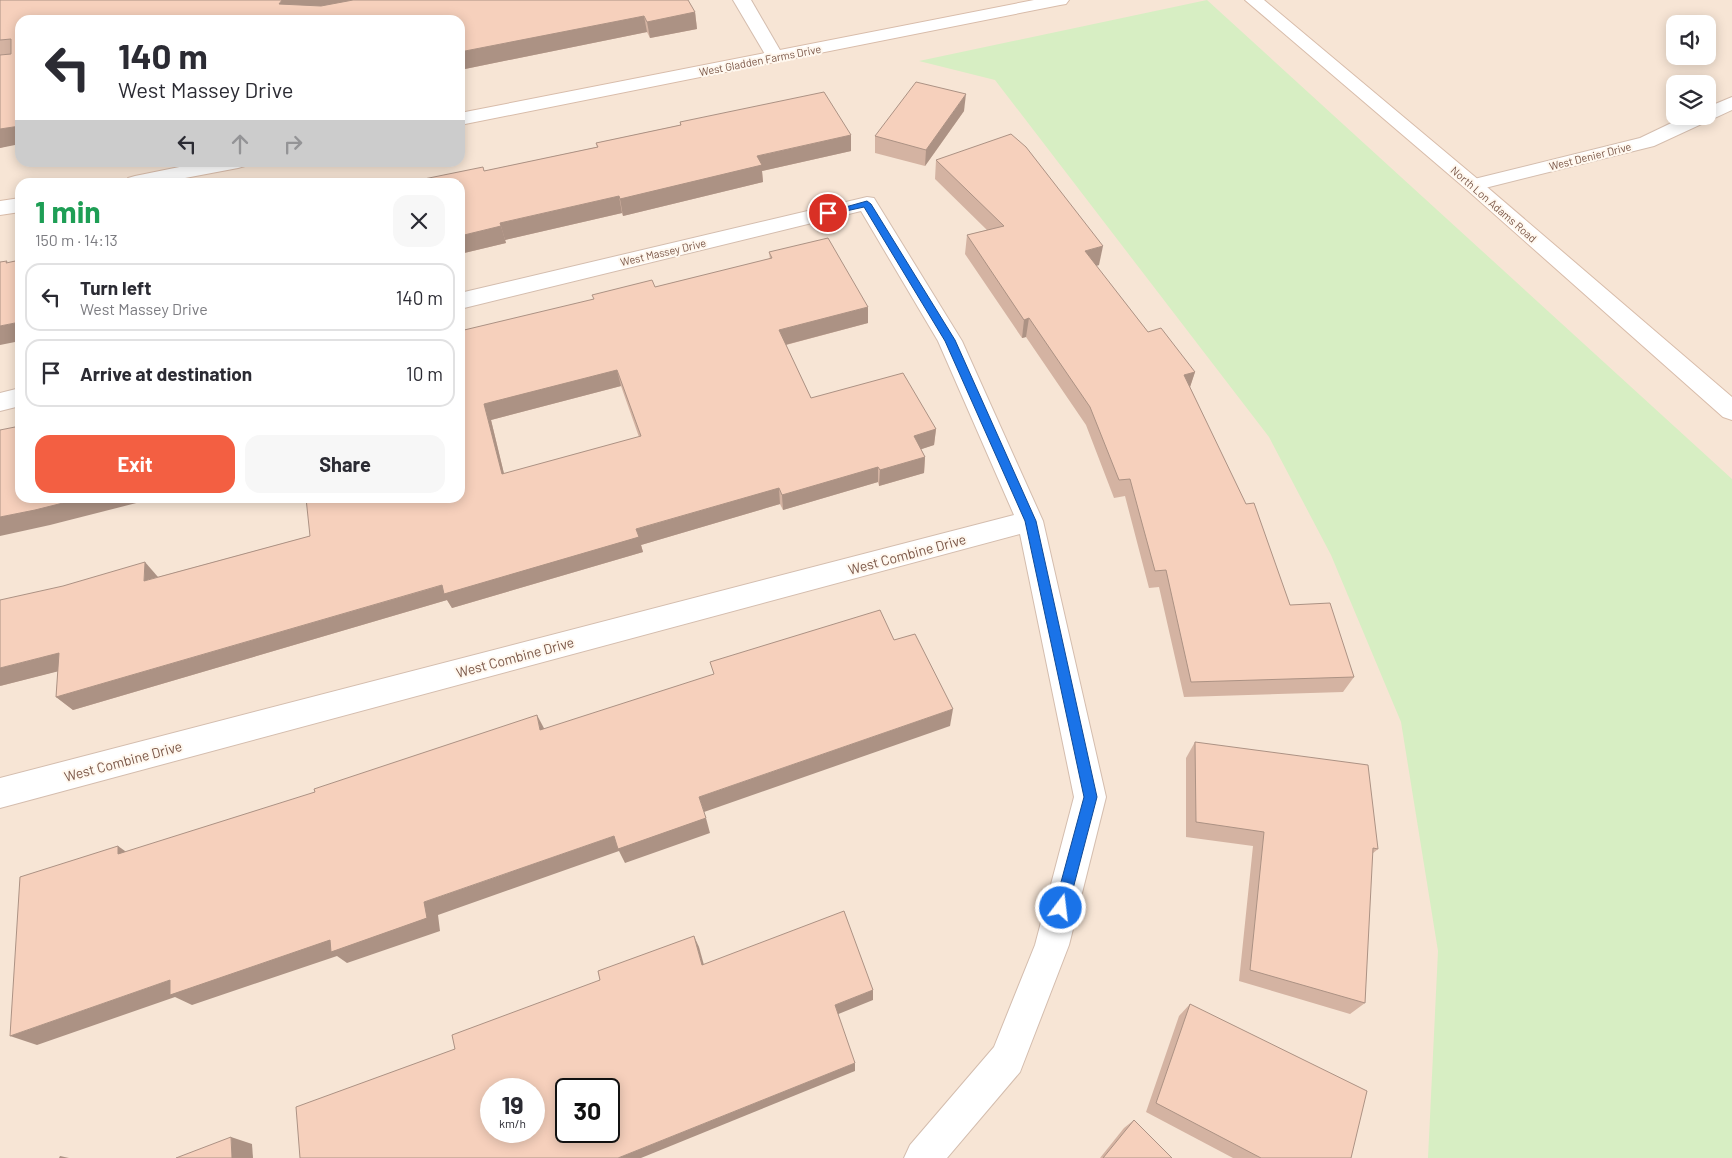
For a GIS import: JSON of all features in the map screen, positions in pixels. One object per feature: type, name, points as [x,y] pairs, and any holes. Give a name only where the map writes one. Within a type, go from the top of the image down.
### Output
[{"type":"street","points":[[742,0],[776,57]]},
{"type":"street","name":"West Gladden Farms Drive","points":[[465,118],[1060,0]]},
{"type":"street","name":"North Lon Adams Road","points":[[1254,0],[1474,185],[1732,411]]},
{"type":"street","points":[[1716,110],[1732,103]]},
{"type":"street","name":"West Denier Drive","points":[[1474,185],[1647,142],[1683,125]]},
{"type":"street","points":[[156,178],[212,167]]},
{"type":"street","name":"West Massey Drive","points":[[465,300],[867,204],[950,340],[1030,521]]},
{"type":"street","points":[[0,208],[15,206]]},
{"type":"street","points":[[0,402],[15,398]]},
{"type":"street","points":[[923,1158],[1007,1058],[1052,945],[1090,797],[1030,521]]},
{"type":"street","name":"West Combine Drive","points":[[0,793],[1030,521]]},
{"type":"shaded area","points":[[0,0],[1732,0],[1732,1158],[0,1158]]},
{"type":"green space","points":[[1207,0],[1732,479],[1732,1158],[1428,1158],[1438,951],[1401,722],[1331,555],[1269,437],[995,80],[919,61]]},
{"type":"building","points":[[0,0],[282,0],[279,4],[321,6],[353,0],[688,0],[695,12],[647,22],[644,16],[465,51],[465,15],[15,15],[15,127],[0,129],[0,55],[11,54],[11,39],[0,40]]},
{"type":"building","points":[[916,82],[966,94],[926,150],[875,136]]},
{"type":"building","points":[[824,92],[851,135],[757,156],[762,165],[620,199],[619,196],[500,223],[501,226],[465,235],[465,178],[429,178],[483,167],[484,171],[598,147],[596,143],[681,125],[680,122]]},
{"type":"building","points":[[1011,134],[1026,147],[1103,246],[1085,251],[1148,332],[1161,328],[1195,372],[1184,375],[1246,504],[1254,503],[1290,605],[1330,603],[1354,677],[1191,682],[1166,570],[1155,571],[1130,479],[1119,480],[1090,407],[1029,318],[1024,320],[967,235],[1004,226],[936,160]]},
{"type":"building","points":[[828,238],[868,307],[779,330],[811,398],[903,373],[936,429],[914,436],[925,457],[880,470],[878,467],[782,495],[779,488],[636,529],[639,537],[444,594],[442,585],[56,697],[59,653],[0,668],[0,600],[63,586],[145,562],[144,581],[310,536],[307,503],[465,503],[465,330],[594,299],[592,295],[652,280],[655,287],[772,258],[769,252]],"holes":[[[617,370],[641,436],[502,474],[484,404]]]},
{"type":"building","points":[[7,261],[6,263],[15,261],[15,323],[0,326],[0,262]]},
{"type":"building","points":[[15,427],[15,503],[63,503],[0,517],[0,430]]},
{"type":"building","points":[[880,610],[894,640],[915,634],[953,709],[699,797],[706,818],[618,849],[614,836],[424,902],[427,918],[331,952],[330,940],[170,995],[170,980],[10,1036],[20,877],[118,846],[118,854],[315,792],[314,789],[537,715],[540,730],[714,674],[710,662]]},
{"type":"building","points":[[1195,742],[1368,765],[1378,849],[1373,848],[1365,1003],[1250,970],[1264,832],[1196,822]]},
{"type":"building","points":[[844,911],[873,990],[835,1005],[855,1063],[618,1158],[300,1158],[296,1107],[455,1049],[452,1035],[600,980],[598,971],[694,936],[702,965]]},
{"type":"building","points":[[1190,1004],[1367,1091],[1351,1158],[1261,1158],[1156,1103]]},
{"type":"building","points":[[1134,1120],[1172,1158],[1103,1158]]},
{"type":"building","points":[[231,1137],[232,1158],[176,1158]]},
{"type":"route","points":[[828,213],[867,204],[950,340],[1030,521],[1090,797],[1061,908]]}]
